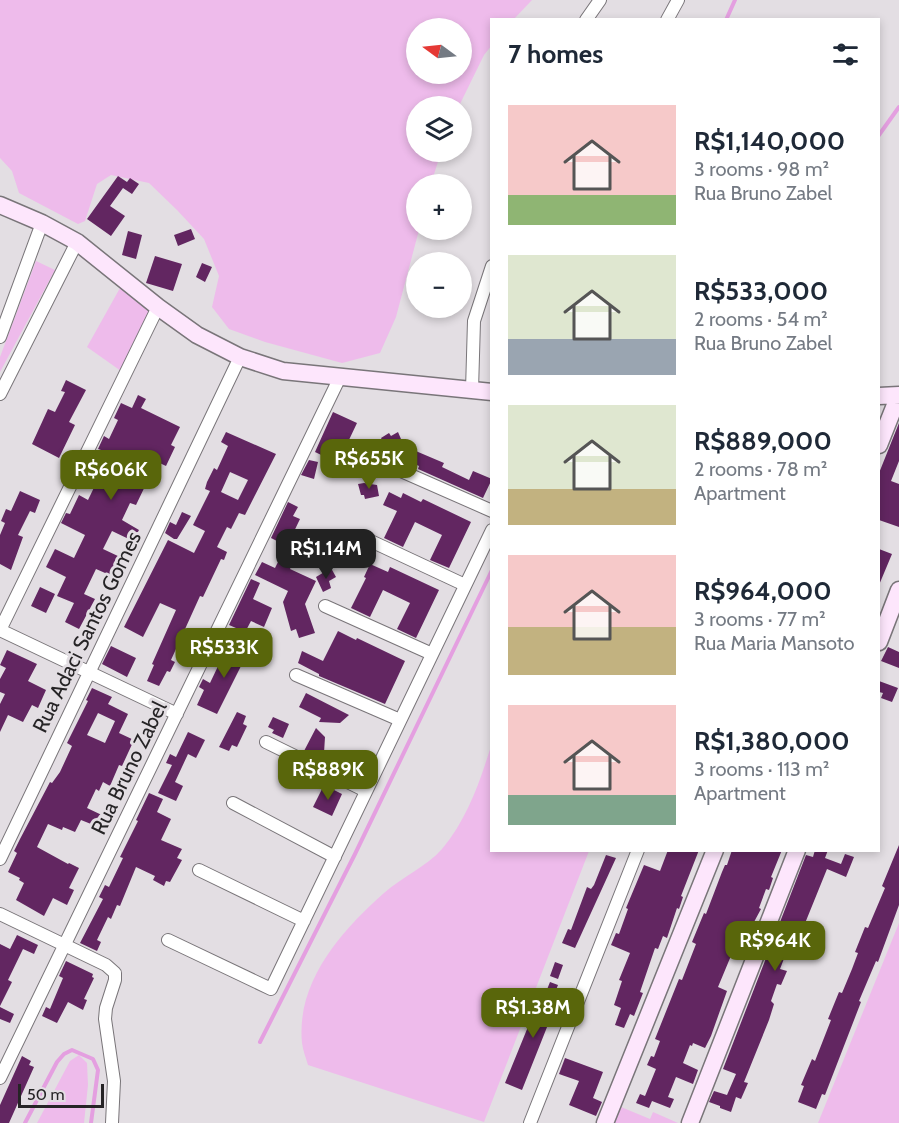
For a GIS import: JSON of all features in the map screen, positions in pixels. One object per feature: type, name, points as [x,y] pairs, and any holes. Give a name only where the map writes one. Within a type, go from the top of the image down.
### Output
[{"type":"street","points":[[587,18],[600,0]]},
{"type":"street","points":[[668,18],[678,0]]},
{"type":"street","points":[[0,205],[42,223],[77,242],[197,335],[240,357],[283,370],[490,392]]},
{"type":"street","points":[[0,337],[42,223]]},
{"type":"street","points":[[0,394],[77,242]]},
{"type":"street","points":[[472,390],[474,321],[490,272]]},
{"type":"street","points":[[158,307],[0,630],[177,714]]},
{"type":"street","name":"Rua Adaci Santos Gomes","points":[[0,859],[240,357]]},
{"type":"street","name":"Rua Bruno Zabel","points":[[0,1078],[340,377]]},
{"type":"street","points":[[880,396],[899,395],[880,442]]},
{"type":"street","points":[[392,467],[490,510]]},
{"type":"street","points":[[168,940],[271,989],[490,534]]},
{"type":"street","points":[[360,536],[465,585]]},
{"type":"street","points":[[880,639],[899,590]]},
{"type":"street","points":[[326,606],[432,654]]},
{"type":"street","points":[[296,675],[400,720]]},
{"type":"street","points":[[266,742],[366,792]]},
{"type":"street","points":[[232,803],[335,856]]},
{"type":"street","points":[[530,1123],[637,852]]},
{"type":"street","points":[[605,1123],[714,852]]},
{"type":"street","points":[[690,1123],[796,852]]},
{"type":"street","points":[[199,870],[304,921]]},
{"type":"street","points":[[0,914],[106,965],[115,973],[115,980],[105,1008],[114,1081],[112,1123]]},
{"type":"shaded area","points":[[0,0],[532,0],[515,18],[490,18],[490,48],[472,79],[472,18],[406,18],[406,84],[470,84],[464,96],[406,96],[406,162],[438,162],[434,174],[406,174],[406,240],[416,240],[413,252],[406,252],[406,279],[396,317],[380,353],[342,363],[265,342],[229,329],[212,307],[219,276],[204,239],[149,183],[111,175],[97,184],[85,221],[78,224],[19,193],[12,171],[0,158]]},
{"type":"shaded area","points":[[36,261],[55,270],[0,372],[0,357]]},
{"type":"shaded area","points":[[120,288],[150,312],[121,371],[87,347]]},
{"type":"shaded area","points":[[490,749],[490,852],[589,852],[484,1122],[308,1065],[302,1043],[302,1021],[306,999],[325,959],[352,924],[368,908],[442,849],[466,812]]},
{"type":"shaded area","points":[[899,923],[899,1123],[818,1123]]},
{"type":"shaded area","points":[[79,1055],[87,1063],[88,1085],[84,1123],[37,1123],[70,1061]]},
{"type":"shaded area","points":[[621,1107],[650,1119],[653,1112],[678,1123],[614,1123]]},
{"type":"building","points":[[118,176],[127,182],[130,178],[139,184],[132,194],[123,188],[110,206],[125,216],[111,236],[87,219]]},
{"type":"building","points":[[191,229],[195,239],[178,246],[174,235]]},
{"type":"building","points":[[128,231],[142,235],[136,259],[122,255]]},
{"type":"building","points":[[155,256],[182,264],[173,291],[146,283]]},
{"type":"building","points":[[202,263],[212,267],[205,282],[196,277]]},
{"type":"building","points":[[66,380],[86,390],[69,422],[75,425],[59,458],[32,444],[48,409],[55,412],[65,392],[61,391]]},
{"type":"building","points":[[138,395],[146,399],[141,408],[180,427],[171,445],[175,447],[166,466],[149,458],[141,476],[148,480],[136,505],[130,503],[122,520],[139,530],[133,541],[112,531],[103,549],[120,557],[112,576],[96,569],[84,594],[95,599],[79,629],[65,622],[74,603],[57,596],[66,577],[46,567],[55,549],[74,558],[85,535],[61,523],[66,513],[70,514],[79,495],[88,500],[102,471],[96,468],[104,451],[98,449],[104,436],[109,439],[118,420],[114,418],[121,403],[132,408]]},
{"type":"building","points":[[333,412],[357,423],[348,442],[376,454],[367,474],[339,460],[338,463],[315,452]]},
{"type":"building","points":[[899,423],[899,461],[891,481],[899,484],[899,527],[880,520],[880,470]]},
{"type":"building","points":[[226,432],[276,454],[245,515],[239,513],[231,529],[227,527],[217,547],[227,552],[224,560],[221,559],[203,597],[200,596],[171,660],[175,662],[159,686],[147,681],[176,610],[160,603],[143,637],[124,627],[168,540],[194,553],[205,531],[193,525],[210,491],[205,489],[207,482],[214,468],[217,470],[228,446],[221,442]],"holes":[[[230,472],[248,480],[238,500],[221,492]]]},
{"type":"building","points":[[398,432],[404,446],[444,463],[442,467],[469,480],[473,471],[490,478],[483,498],[418,469],[419,466],[406,460],[407,457],[394,451],[389,454],[381,438],[389,433],[391,436]]},
{"type":"building","points":[[309,460],[318,462],[314,479],[301,475]]},
{"type":"building","points":[[358,484],[377,485],[379,496],[365,499],[364,495],[361,495]]},
{"type":"building","points":[[20,491],[40,500],[35,513],[30,511],[18,535],[23,537],[11,570],[0,564],[0,535],[5,523],[1,521],[6,509],[11,511]]},
{"type":"building","points":[[389,492],[401,498],[403,493],[421,502],[423,499],[471,522],[449,568],[430,560],[442,535],[415,522],[403,547],[384,538],[397,511],[383,505]]},
{"type":"building","points":[[288,502],[298,507],[293,516],[300,519],[287,546],[271,538]]},
{"type":"building","points":[[182,512],[191,516],[177,539],[174,539],[165,533],[170,522],[176,525]]},
{"type":"building","points":[[336,538],[341,558],[326,563],[321,543]]},
{"type":"building","points":[[880,549],[892,554],[880,583]]},
{"type":"building","points":[[284,550],[292,554],[287,565],[291,567],[290,569],[316,581],[305,604],[315,633],[299,638],[296,629],[291,631],[283,602],[288,591],[255,575],[262,562],[275,568]]},
{"type":"building","points":[[370,564],[388,572],[390,567],[439,590],[416,638],[397,629],[410,603],[383,590],[370,617],[351,608],[366,578],[364,577]]},
{"type":"building","points":[[331,568],[336,577],[329,581],[331,588],[323,592],[316,577]]},
{"type":"building","points":[[251,579],[260,583],[253,599],[272,608],[264,627],[251,621],[242,638],[233,634],[236,628],[229,625]]},
{"type":"building","points":[[40,587],[55,594],[46,613],[31,606]]},
{"type":"building","points":[[338,631],[405,661],[385,704],[319,676],[298,663],[302,651],[323,661]]},
{"type":"building","points":[[240,641],[255,648],[246,666],[242,664],[217,714],[197,705],[204,690],[199,687],[203,679],[210,683],[220,662],[227,666]]},
{"type":"building","points":[[111,646],[136,658],[127,677],[102,664]]},
{"type":"building","points":[[888,647],[899,652],[899,668],[881,661]]},
{"type":"building","points":[[7,650],[37,664],[28,681],[46,690],[38,708],[32,705],[23,722],[8,715],[0,732],[0,704],[5,694],[0,692],[0,679],[6,668],[0,665]]},
{"type":"building","points":[[880,681],[898,688],[892,702],[881,698],[883,693],[880,692]]},
{"type":"building","points":[[92,688],[112,697],[108,704],[128,714],[119,733],[134,740],[110,786],[103,782],[99,791],[96,789],[87,808],[106,817],[101,828],[81,820],[75,832],[48,824],[37,847],[79,868],[69,888],[74,890],[67,905],[53,898],[44,916],[16,900],[24,883],[19,880],[20,878],[8,872],[17,853],[14,851],[20,839],[50,782],[52,783],[60,772],[72,746],[67,743],[88,701],[86,700]],"holes":[[[98,713],[115,721],[105,743],[87,735]]]},
{"type":"building","points":[[306,693],[349,715],[340,723],[319,722],[321,718],[299,707]]},
{"type":"building","points":[[237,712],[246,716],[243,724],[247,726],[237,747],[232,745],[229,751],[219,747]]},
{"type":"building","points":[[273,717],[289,724],[283,738],[272,733],[274,730],[268,727]]},
{"type":"building","points":[[316,728],[325,737],[324,753],[357,769],[354,776],[304,751]]},
{"type":"building","points":[[188,732],[205,740],[196,758],[188,754],[175,782],[183,786],[176,801],[158,793],[172,765],[166,763],[170,754],[176,757]]},
{"type":"building","points":[[324,785],[342,794],[332,816],[313,807]]},
{"type":"building","points":[[149,793],[163,799],[157,812],[171,819],[161,840],[182,849],[177,858],[182,860],[170,882],[166,881],[164,886],[153,880],[155,876],[136,867],[120,906],[117,905],[111,919],[108,917],[97,940],[101,942],[97,951],[80,943],[103,899],[99,897],[105,885],[109,887],[123,858],[120,857]]},
{"type":"building","points":[[899,845],[899,905],[878,962],[876,961],[859,1001],[861,1002],[825,1095],[822,1094],[816,1109],[798,1102],[804,1086],[801,1085],[812,1059],[815,1061],[831,1020],[828,1019],[852,969],[858,953],[855,952],[885,888],[882,886]]},
{"type":"building","points":[[667,852],[698,852],[667,938],[663,936],[658,949],[655,948],[640,992],[643,993],[634,1016],[630,1014],[624,1028],[615,1025],[621,1008],[614,1005],[622,981],[619,980],[630,953],[611,945],[616,933],[619,934],[628,909],[626,908],[644,865],[660,871]]},
{"type":"building","points":[[731,852],[781,852],[743,955],[733,951],[718,987],[727,991],[711,1036],[705,1048],[693,1043],[692,1046],[690,1045],[683,1063],[698,1070],[693,1084],[676,1077],[668,1097],[674,1099],[670,1108],[652,1101],[649,1108],[636,1103],[640,1094],[645,1096],[656,1069],[647,1065],[651,1056],[654,1057],[660,1041],[655,1039],[696,944],[692,942],[704,913],[706,914],[725,865]]},
{"type":"building","points":[[814,852],[827,852],[825,858],[841,864],[845,854],[854,857],[846,877],[827,869],[795,948],[789,945],[780,969],[787,971],[781,985],[777,984],[771,1001],[774,1004],[769,1020],[744,1082],[748,1083],[741,1099],[736,1097],[731,1112],[709,1102],[714,1091],[727,1095],[736,1074],[723,1069],[806,855],[813,857]]},
{"type":"building","points":[[606,855],[616,858],[575,948],[562,943],[568,929],[571,930],[587,887],[591,889],[594,885]]},
{"type":"building","points":[[17,935],[38,945],[34,954],[23,949],[8,980],[12,982],[0,1006],[0,944],[10,949]]},
{"type":"building","points":[[66,961],[93,974],[94,978],[84,999],[87,1000],[83,1010],[68,1002],[57,1023],[42,1016],[46,1007],[50,1009],[63,978],[59,976]]},
{"type":"building","points":[[555,962],[563,965],[558,979],[550,976]]},
{"type":"building","points":[[550,982],[558,985],[552,1000],[557,1002],[522,1090],[505,1083],[541,995],[544,997]]},
{"type":"building","points":[[0,1007],[14,1014],[10,1023],[0,1019]]},
{"type":"building","points":[[22,1056],[31,1061],[29,1065],[34,1067],[9,1123],[0,1123],[0,1105]]},
{"type":"building","points":[[565,1058],[603,1072],[593,1098],[602,1102],[596,1116],[569,1105],[579,1081],[559,1074]]},
{"type":"waterway","points":[[727,18],[735,0]]},
{"type":"waterway","points":[[880,134],[899,107]]},
{"type":"waterway","points":[[260,1042],[355,854],[490,574]]},
{"type":"waterway","points":[[25,1123],[57,1062],[64,1054],[72,1050],[93,1059],[98,1070],[91,1123]]}]
